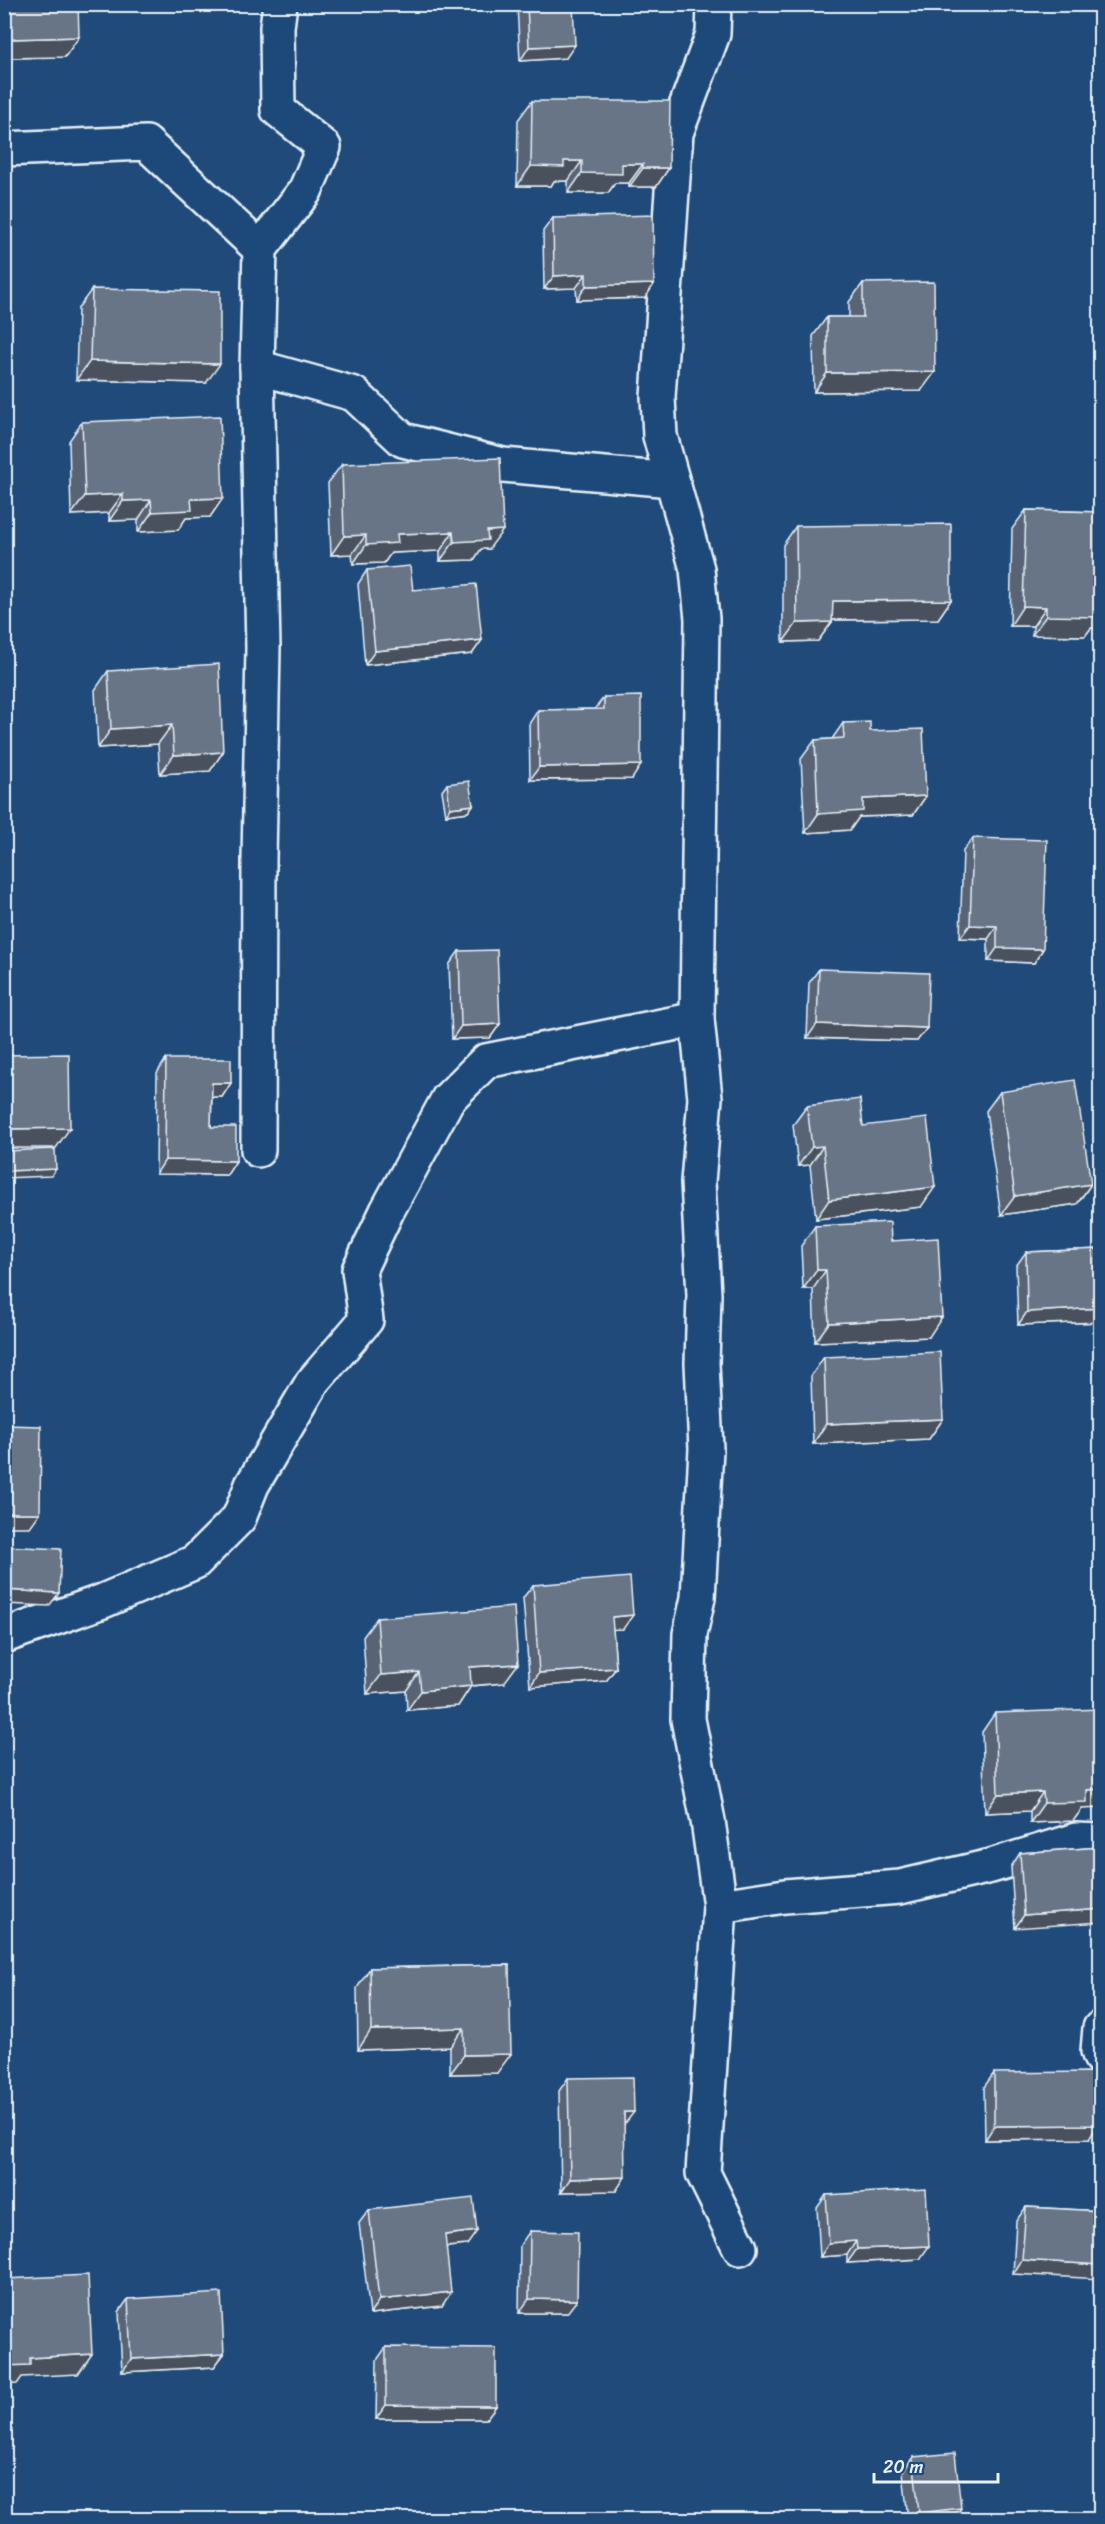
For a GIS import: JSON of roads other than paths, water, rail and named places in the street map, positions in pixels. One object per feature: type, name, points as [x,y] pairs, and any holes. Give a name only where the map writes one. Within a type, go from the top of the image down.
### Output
[{"type":"street","points":[[258,1150],[258,872],[263,648],[257,367],[260,249],[305,191],[324,147],[278,110],[277,27],[280,4]]},
{"type":"street","points":[[714,4],[713,34],[676,134],[658,397],[660,436],[697,569],[702,619],[697,1019],[705,1098],[698,1182],[704,1295],[702,1363],[706,1449],[698,1598],[690,1634],[688,1719],[708,1821],[720,1906],[703,2173],[740,2248]]},
{"type":"street","points":[[4,149],[146,143],[260,249]]},
{"type":"street","points":[[257,367],[354,394],[403,440],[503,465],[672,480]]},
{"type":"street","points":[[4,1636],[103,1601],[195,1562],[239,1518],[252,1485],[312,1383],[366,1320],[359,1270],[387,1211],[448,1098],[486,1061],[697,1019]]},
{"type":"street","points":[[720,1906],[785,1896],[900,1887],[990,1866],[1076,1840],[1101,1841]]},
{"type":"street","points":[[1101,2028],[1098,2051],[1101,2057]]}]
